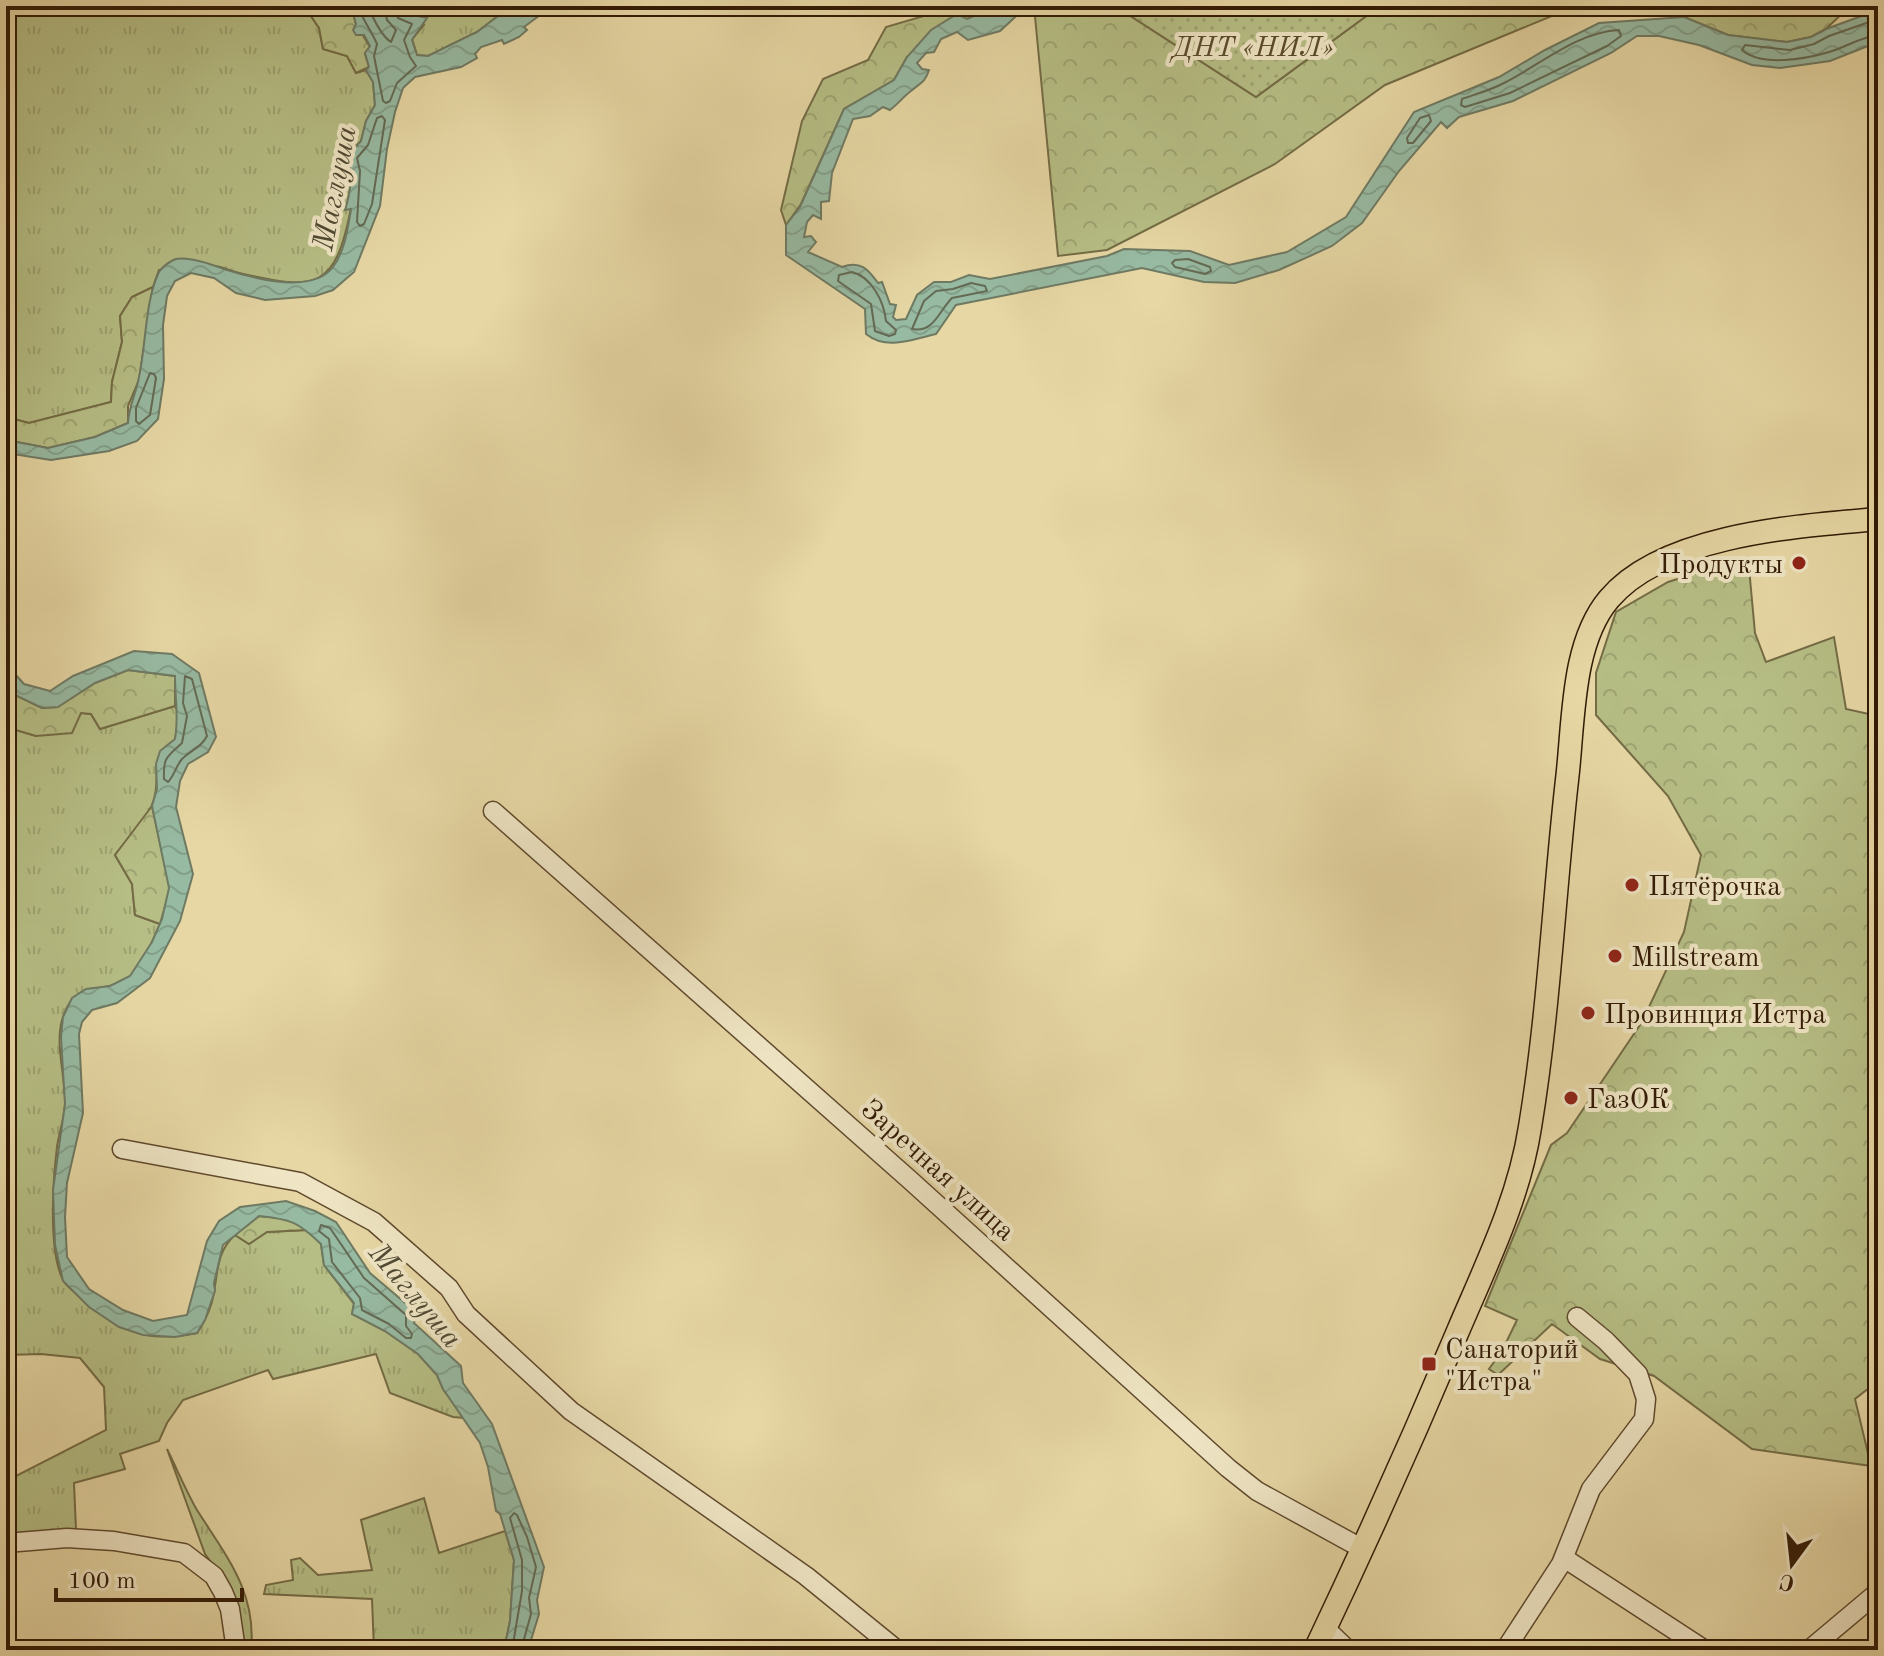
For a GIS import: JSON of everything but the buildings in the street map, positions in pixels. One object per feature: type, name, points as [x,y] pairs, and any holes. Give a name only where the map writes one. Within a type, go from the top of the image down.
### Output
[{"type":"main road","points":[[1315,1650],[1485,1268],[1523,1165],[1539,1063],[1578,686],[1588,634],[1597,615],[1611,596],[1635,575],[1662,560],[1769,529],[1878,519]]},
{"type":"street","name":"Заречная улица","points":[[493,811],[910,1180],[1228,1468],[1257,1491],[1361,1548]]},
{"type":"street","points":[[122,1149],[300,1182],[374,1222],[449,1288],[466,1314],[571,1411],[806,1576],[897,1650]]},
{"type":"street","points":[[1505,1650],[1564,1558],[1591,1489],[1644,1419],[1646,1399],[1638,1374],[1577,1317]]},
{"type":"street","points":[[6,1543],[67,1538],[114,1541],[184,1553],[214,1576],[230,1609],[236,1650]]},
{"type":"street","points":[[1564,1558],[1705,1650]]},
{"type":"street","points":[[1809,1650],[1878,1592]]},
{"type":"street","points":[[1325,1628],[1348,1650]]},
{"type":"green space","points":[[6,6],[304,6],[319,28],[323,49],[347,56],[356,73],[366,70],[373,82],[375,105],[366,121],[361,141],[348,156],[351,182],[346,209],[351,208],[338,255],[329,269],[318,278],[304,282],[266,279],[215,266],[159,270],[153,287],[132,297],[120,316],[122,342],[112,382],[111,402],[29,423],[6,417]]},
{"type":"green space","points":[[304,6],[351,6],[356,24],[370,47],[365,54],[369,67],[356,73],[347,56],[323,49],[319,28]]},
{"type":"green space","points":[[402,6],[522,6],[517,13],[498,16],[477,32],[428,56],[417,55],[412,39],[424,25],[417,14],[403,12]]},
{"type":"green space","points":[[931,6],[999,6],[967,19],[907,57],[894,80],[844,109],[801,204],[786,225],[781,210],[802,121],[823,79],[868,60],[886,27],[924,16]]},
{"type":"green space","points":[[1034,6],[1124,6],[1126,13],[1256,97],[1380,6],[1576,6],[1385,85],[1275,164],[1107,250],[1058,256]]},
{"type":"green space","name":"ДНТ «НИЛ»","points":[[1124,6],[1380,6],[1256,97],[1126,13]]},
{"type":"green space","points":[[1643,6],[1850,6],[1826,29],[1811,37],[1787,42],[1728,35],[1684,17]]},
{"type":"green space","points":[[153,287],[139,380],[128,406],[128,423],[95,437],[48,448],[6,440],[6,417],[29,423],[111,402],[112,382],[122,342],[120,316],[132,297]]},
{"type":"green space","points":[[1748,557],[1755,633],[1766,662],[1834,637],[1846,709],[1878,716],[1878,1381],[1855,1399],[1871,1466],[1752,1449],[1654,1376],[1600,1359],[1552,1324],[1498,1375],[1489,1369],[1517,1320],[1485,1306],[1551,1145],[1567,1133],[1642,1022],[1684,932],[1701,855],[1668,796],[1596,715],[1596,673],[1616,612],[1668,582]]},
{"type":"green space","points":[[128,670],[175,676],[175,706],[100,729],[91,714],[81,713],[72,733],[36,736],[6,727],[6,685],[15,695],[42,708],[57,707],[95,683]]},
{"type":"green space","points":[[175,706],[179,715],[175,740],[166,746],[157,760],[153,802],[142,823],[115,855],[132,884],[135,915],[160,924],[134,972],[120,983],[84,991],[77,996],[70,1003],[61,1025],[65,1105],[57,1147],[53,1215],[55,1251],[63,1280],[75,1293],[123,1327],[145,1335],[169,1337],[197,1333],[212,1303],[222,1254],[235,1235],[249,1244],[267,1232],[307,1230],[321,1244],[324,1265],[354,1304],[352,1314],[385,1331],[418,1354],[437,1375],[443,1389],[465,1418],[453,1417],[390,1393],[376,1354],[273,1379],[268,1370],[183,1400],[159,1441],[120,1454],[125,1469],[74,1483],[76,1530],[6,1535],[6,1481],[106,1430],[104,1387],[80,1358],[41,1354],[6,1355],[6,727],[36,736],[81,713],[91,714],[100,729]]},
{"type":"green space","points":[[152,806],[170,889],[160,924],[135,915],[132,884],[115,855]]},
{"type":"green space","points":[[259,1216],[289,1219],[307,1230],[267,1232],[249,1244],[235,1235]]},
{"type":"green space","points":[[167,1449],[193,1503],[228,1559],[244,1592],[252,1629],[251,1650],[240,1650],[219,1573],[205,1554]]},
{"type":"green space","points":[[424,1498],[439,1553],[505,1531],[514,1560],[510,1621],[504,1650],[374,1650],[372,1599],[264,1594],[266,1585],[293,1580],[291,1560],[300,1558],[318,1575],[372,1570],[361,1520]]},
{"type":"water","points":[[351,6],[402,6],[404,13],[427,18],[412,40],[417,55],[428,56],[477,32],[498,16],[517,13],[522,6],[552,6],[524,27],[527,30],[519,37],[504,44],[502,40],[481,47],[475,54],[477,58],[461,67],[415,77],[403,88],[387,149],[380,206],[354,272],[333,290],[315,296],[265,300],[236,293],[214,278],[191,273],[175,281],[167,296],[163,325],[164,379],[158,419],[137,441],[109,451],[51,460],[6,453],[6,440],[48,448],[95,437],[128,423],[154,285],[159,272],[171,261],[181,258],[193,260],[281,282],[311,280],[333,267],[343,246],[351,209],[345,210],[350,183],[347,156],[361,141],[366,121],[375,105],[373,82],[366,70],[369,67],[365,53],[370,46],[364,35],[356,35],[353,30],[356,24]]},
{"type":"water","points":[[999,6],[1027,6],[1000,31],[968,40],[957,32],[941,39],[934,52],[926,53],[917,63],[922,69],[929,70],[922,82],[890,110],[883,107],[870,116],[853,119],[832,173],[829,201],[821,202],[821,219],[813,215],[807,222],[804,237],[811,236],[816,242],[808,252],[842,267],[859,265],[867,270],[878,283],[882,282],[890,304],[896,305],[893,317],[896,320],[906,319],[917,295],[934,282],[951,282],[969,275],[990,279],[1107,256],[1124,249],[1190,251],[1229,265],[1287,252],[1346,217],[1414,112],[1499,77],[1599,23],[1684,17],[1728,35],[1787,42],[1811,37],[1878,10],[1878,42],[1830,61],[1780,68],[1752,65],[1699,45],[1659,36],[1637,36],[1611,53],[1513,101],[1459,117],[1447,128],[1441,122],[1399,171],[1362,223],[1332,246],[1279,270],[1235,283],[1204,282],[1142,268],[956,305],[936,334],[891,343],[874,339],[866,334],[865,309],[786,255],[786,225],[800,207],[844,109],[894,80],[907,57],[931,30],[957,14],[967,19]]},
{"type":"water","points":[[134,651],[172,654],[199,673],[216,737],[208,752],[188,764],[180,781],[176,807],[193,874],[180,921],[150,978],[117,1003],[92,1010],[82,1022],[79,1034],[83,1113],[67,1183],[67,1257],[89,1289],[123,1310],[153,1321],[187,1315],[207,1241],[219,1221],[240,1207],[286,1201],[336,1222],[370,1273],[417,1313],[414,1323],[461,1366],[463,1383],[492,1424],[544,1567],[537,1600],[539,1614],[528,1650],[504,1650],[510,1621],[514,1560],[500,1514],[496,1511],[480,1443],[443,1389],[437,1375],[418,1354],[385,1331],[352,1314],[354,1303],[324,1265],[321,1244],[306,1231],[287,1220],[259,1216],[223,1245],[215,1291],[197,1333],[175,1337],[143,1335],[119,1327],[89,1307],[63,1281],[55,1245],[53,1190],[65,1104],[61,1037],[63,1017],[72,998],[86,989],[110,986],[130,976],[152,942],[162,919],[169,888],[152,806],[157,789],[156,764],[160,751],[175,739],[175,676],[128,670],[95,683],[58,707],[42,708],[15,695],[6,685],[6,664],[24,684],[50,691],[73,676]]},
{"type":"place","name":"Продукты","points":[[1799,563]]},
{"type":"place","name":"Пятёрочка","points":[[1632,885]]},
{"type":"place","name":"Millstream","points":[[1615,956]]},
{"type":"place","name":"Провинция Истра","points":[[1588,1013]]},
{"type":"place","name":"ГазОК","points":[[1571,1098]]},
{"type":"place","name":"Санаторий \"Истра\"","points":[[1429,1364]]},
{"type":"water label","name":"Маглуша","points":[[334,188]]},
{"type":"water label","name":"Маглуша","points":[[416,1295]]}]
